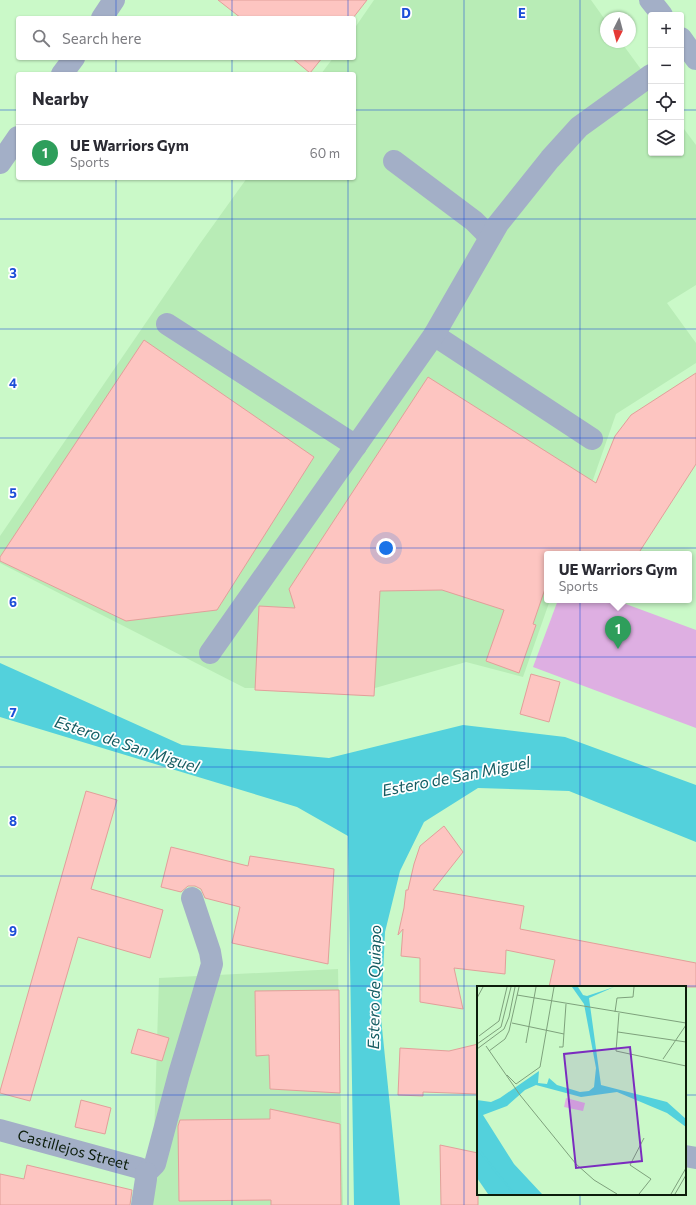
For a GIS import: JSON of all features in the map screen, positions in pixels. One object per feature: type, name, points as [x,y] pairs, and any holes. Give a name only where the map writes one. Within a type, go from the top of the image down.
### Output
[{"type":"street","points":[[103,16],[114,0]]},
{"type":"street","points":[[650,0],[660,12]]},
{"type":"street","points":[[64,72],[72,60]]},
{"type":"street","points":[[210,653],[434,335],[498,224],[550,159],[579,127],[648,77]]},
{"type":"street","points":[[0,163],[16,140]]},
{"type":"street","points":[[394,161],[474,221],[490,237]]},
{"type":"street","points":[[167,324],[356,446]]},
{"type":"street","points":[[434,335],[592,438]]},
{"type":"street","points":[[142,1205],[146,1173],[155,1164],[171,1099],[212,964],[212,958],[192,898]]},
{"type":"street","name":"Castillejos Street","points":[[0,1130],[139,1168],[146,1173]]},
{"type":"street","points":[[686,1156],[696,1158]]},
{"type":"shaded area","points":[[374,0],[591,0],[600,13],[600,48],[625,48],[648,79],[648,156],[684,156],[684,129],[696,145],[696,285],[667,303],[696,343],[696,363],[616,414],[568,551],[544,551],[544,603],[549,603],[523,677],[466,662],[375,688],[245,688],[0,563],[0,536],[199,245],[246,180],[356,180],[356,72],[322,72],[332,60],[356,60],[356,26]]},
{"type":"shaded area","points":[[557,603],[623,603],[696,630],[696,728],[533,667]]},
{"type":"shaded area","points":[[338,969],[343,1205],[152,1205],[159,978]]},
{"type":"water","points":[[0,663],[182,745],[329,758],[463,725],[565,737],[696,785],[696,842],[569,791],[478,788],[424,822],[400,871],[385,932],[381,1018],[400,1205],[354,1205],[348,836],[297,807],[0,717]]},
{"type":"building","points":[[218,0],[367,0],[355,16],[238,16]]},
{"type":"building","points":[[294,60],[320,60],[311,72]]},
{"type":"building","points":[[144,340],[314,457],[217,610],[126,621],[0,561],[0,557]]},
{"type":"building","points":[[696,373],[696,464],[640,551],[544,551],[544,592],[533,624],[536,625],[519,673],[486,661],[504,610],[442,590],[380,591],[374,696],[255,690],[259,606],[295,608],[289,589],[428,377],[596,483],[615,436],[631,415]]},
{"type":"building","points":[[531,674],[560,682],[549,722],[520,714]]},
{"type":"building","points":[[86,791],[117,800],[91,889],[163,910],[150,958],[78,937],[30,1101],[0,1093],[0,1091]]},
{"type":"building","points":[[444,826],[463,852],[433,890],[524,906],[520,929],[696,963],[696,987],[549,986],[555,960],[506,950],[505,974],[454,968],[463,1009],[420,1002],[420,958],[401,956],[403,929],[398,935],[406,890],[408,890],[420,846]]},
{"type":"building","points":[[171,847],[248,866],[250,856],[334,869],[328,964],[232,943],[240,907],[205,898],[201,889],[195,886],[188,886],[181,892],[161,887]]},
{"type":"building","points":[[339,990],[340,1093],[270,1089],[269,1055],[256,1056],[255,991]]},
{"type":"building","points":[[138,1029],[169,1038],[162,1061],[131,1053]]},
{"type":"building","points":[[477,1044],[477,1094],[423,1092],[423,1096],[398,1095],[400,1048],[449,1051]]},
{"type":"building","points":[[81,1100],[111,1108],[105,1134],[75,1127]]},
{"type":"building","points":[[270,1109],[340,1124],[341,1205],[271,1205],[271,1200],[179,1201],[178,1126],[180,1120],[270,1119]]},
{"type":"building","points":[[440,1145],[477,1153],[478,1205],[441,1205]]},
{"type":"building","points":[[27,1165],[132,1190],[130,1205],[0,1205],[0,1174],[24,1179]]},
{"type":"place","name":"UE Warriors Gym","points":[[618,649]]},
{"type":"water label","name":"Estero de San Miguel","points":[[127,744]]},
{"type":"water label","name":"Estero de San Miguel","points":[[456,776]]},
{"type":"water label","name":"Estero de Quiapo","points":[[374,987]]}]
